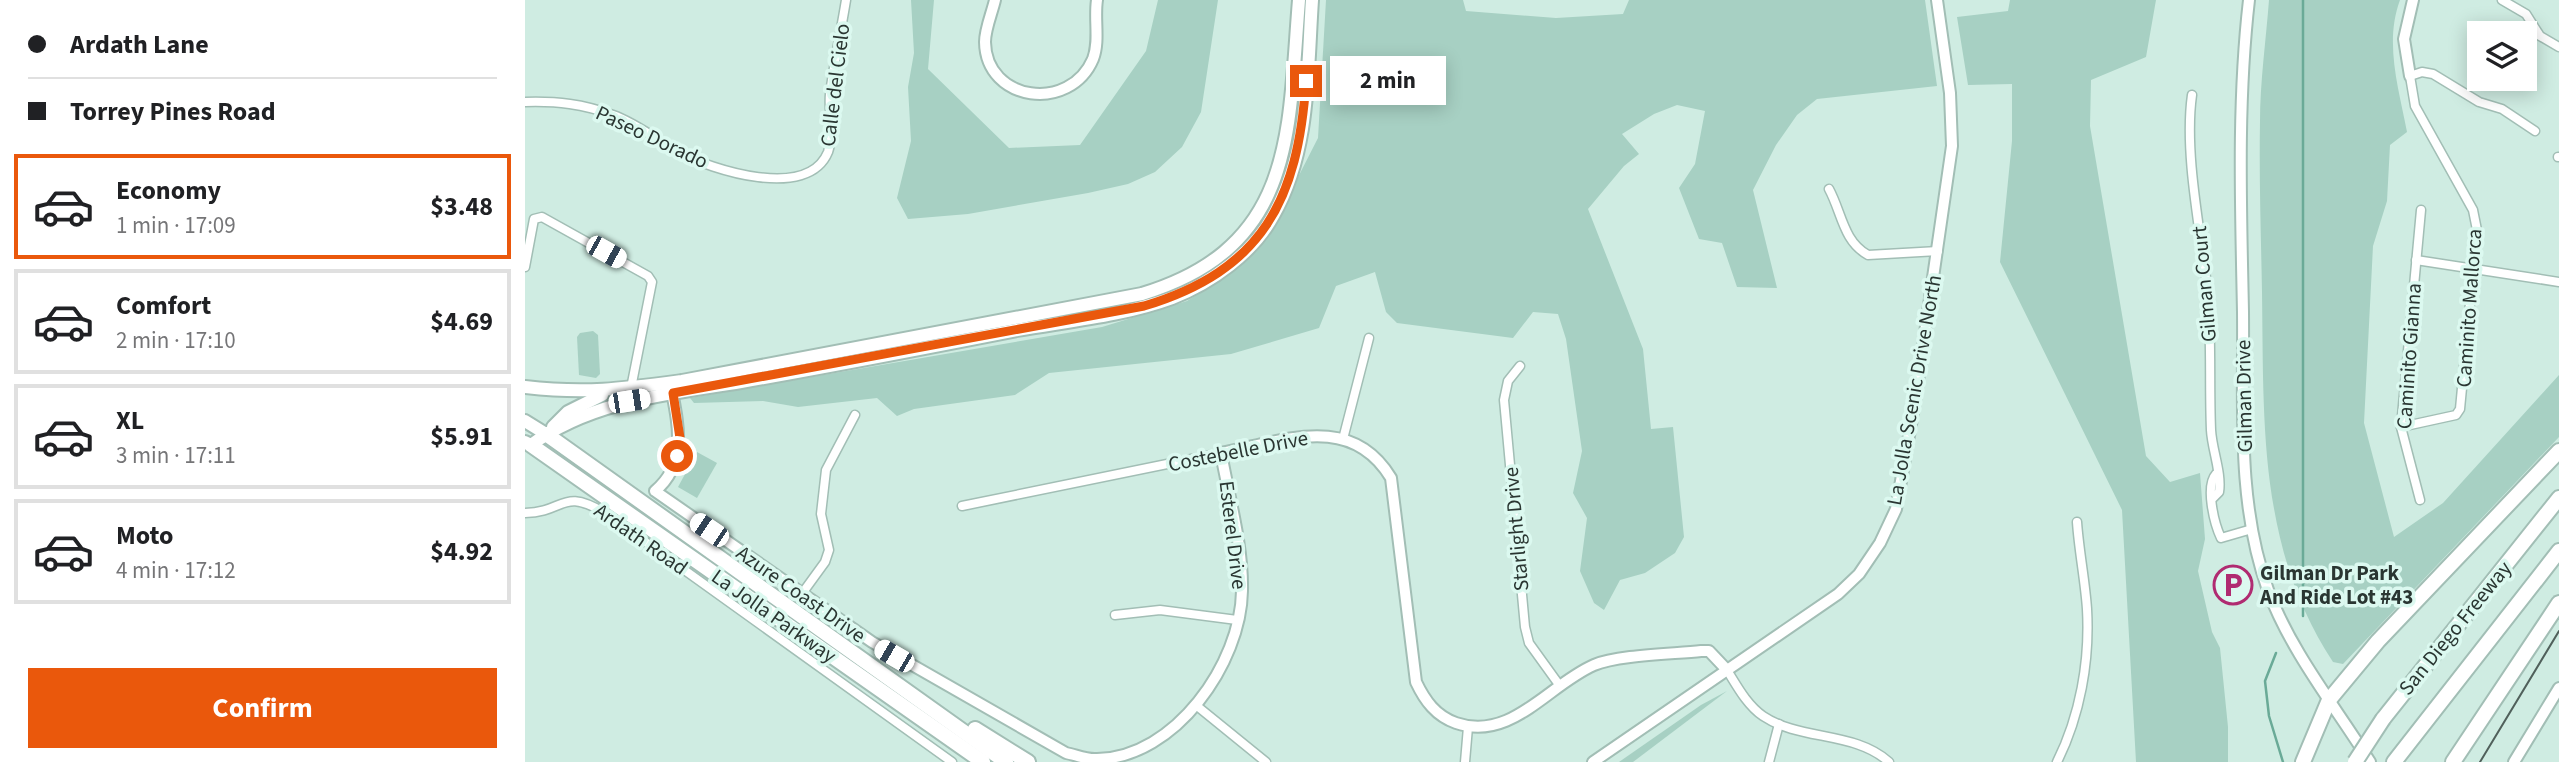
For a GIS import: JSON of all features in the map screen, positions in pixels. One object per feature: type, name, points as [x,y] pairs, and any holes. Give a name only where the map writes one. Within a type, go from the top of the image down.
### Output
[{"type":"highway","name":"La Jolla Parkway","points":[[545,435],[1006,762]]},
{"type":"highway","name":"La Jolla Parkway","points":[[527,446],[983,762]]},
{"type":"highway","points":[[2303,762],[2329,700],[2378,641],[2559,451]]},
{"type":"highway","name":"San Diego Freeway","points":[[2355,762],[2383,719],[2559,498]]},
{"type":"highway","points":[[635,534],[650,534],[675,547]]},
{"type":"highway","name":"San Diego Freeway","points":[[2397,757],[2559,551]]},
{"type":"highway","points":[[2453,762],[2559,603]]},
{"type":"highway","points":[[870,666],[1027,762]]},
{"type":"main road","points":[[527,446],[604,408],[671,388],[1142,293],[1170,285],[1205,268],[1244,234],[1279,175],[1290,116],[1299,0]]},
{"type":"main road","points":[[525,387],[572,393],[671,388],[1144,306],[1172,298],[1207,280],[1253,244],[1272,218],[1290,183],[1304,108],[1312,0]]},
{"type":"main road","points":[[545,435],[568,412],[608,392]]},
{"type":"main road","name":"La Jolla Parkway","points":[[525,421],[545,435]]},
{"type":"street","name":"Calle del Cielo","points":[[817,166],[827,154],[832,133],[830,97],[846,0]]},
{"type":"street","points":[[995,0],[985,42],[990,62],[1013,88],[1039,95],[1058,92],[1076,83],[1094,55],[1097,0]]},
{"type":"street","name":"La Jolla Scenic Drive North","points":[[1593,762],[1838,594],[1859,574],[1880,543],[1896,509],[1938,251],[1953,124],[1937,0]]},
{"type":"street","name":"Gilman Drive","points":[[2249,0],[2241,129],[2245,450],[2252,529],[2260,563],[2279,616],[2370,762]]},
{"type":"street","points":[[2413,0],[2404,39],[2410,76],[2422,72],[2433,74],[2479,102],[2502,108],[2535,131]]},
{"type":"street","points":[[2502,0],[2526,14],[2540,36],[2559,47]]},
{"type":"street","name":"Caminito Mallorca","points":[[2401,427],[2456,415],[2460,409],[2476,221],[2415,106],[2410,76]]},
{"type":"street","name":"Gilman Court","points":[[2192,95],[2193,165],[2207,289],[2210,406],[2216,474],[2220,480],[2219,492],[2213,498],[2213,520],[2221,538],[2252,529]]},
{"type":"street","name":"Paseo Dorado","points":[[525,102],[574,103],[616,116],[680,153],[715,167],[781,180],[810,173],[817,166]]},
{"type":"street","points":[[1829,189],[1838,206],[1848,240],[1868,256],[1938,251]]},
{"type":"street","name":"Caminito Gianna","points":[[2420,500],[2401,427],[2421,210]]},
{"type":"street","points":[[525,267],[534,219],[542,217],[648,276],[652,282],[631,388]]},
{"type":"street","points":[[2416,260],[2559,282]]},
{"type":"street","points":[[1343,439],[1369,338]]},
{"type":"street","name":"Starlight Drive","points":[[1520,366],[1508,381],[1504,401],[1525,627],[1529,643],[1560,686]]},
{"type":"street","name":"Azure Coast Drive","points":[[671,388],[680,438],[677,456],[661,486],[655,491],[690,518],[872,642],[1066,753],[1101,759]]},
{"type":"street","points":[[801,595],[825,562],[829,550],[821,514],[826,470],[855,415]]},
{"type":"street","name":"Costebelle Drive","points":[[962,506],[1319,435],[1366,447],[1379,458],[1395,489],[1416,682],[1434,710],[1446,719],[1468,727]]},
{"type":"street","name":"Esterel Drive","points":[[1101,759],[1140,747],[1167,731],[1197,706],[1214,683],[1232,642],[1242,594],[1241,564],[1221,453]]},
{"type":"street","name":"Ardath Road","points":[[525,513],[546,510],[563,501],[585,501],[952,762]]},
{"type":"street","points":[[2057,762],[2076,714],[2085,661],[2087,610],[2077,522]]},
{"type":"street","points":[[1115,615],[1173,610],[1237,620]]},
{"type":"street","points":[[1465,762],[1468,727],[1497,726],[1599,663],[1701,651],[1709,651],[1727,670],[1755,709],[1779,724],[1854,743],[1889,762]]},
{"type":"street","points":[[2514,762],[2559,688]]},
{"type":"street","points":[[1197,706],[1266,762]]},
{"type":"street","points":[[1769,762],[1779,724]]},
{"type":"green space","points":[[911,0],[934,0],[928,69],[1009,148],[1080,145],[1146,51],[1158,0],[1218,0],[1201,112],[1182,147],[1155,172],[1128,184],[968,214],[908,219],[897,198],[911,141],[908,87],[914,53]]},
{"type":"green space","points":[[1326,0],[1463,0],[1466,11],[1556,18],[1623,14],[1629,0],[1925,0],[1937,86],[1817,99],[1797,115],[1776,145],[1753,190],[1777,288],[1737,287],[1722,243],[1699,239],[1679,188],[1695,164],[1705,111],[1677,105],[1654,114],[1622,134],[1639,154],[1624,166],[1588,209],[1643,349],[1651,429],[1673,427],[1684,537],[1675,553],[1645,573],[1620,580],[1604,610],[1594,603],[1580,571],[1587,518],[1573,493],[1582,451],[1566,339],[1558,314],[1533,312],[1513,338],[1397,323],[1386,312],[1375,272],[1336,286],[1319,328],[1231,354],[1049,373],[1015,395],[914,409],[897,416],[877,398],[798,407],[763,401],[694,403],[690,398],[1102,327],[1187,301],[1230,274],[1269,234],[1318,138]]},
{"type":"green space","points":[[2010,0],[2156,0],[2146,57],[2091,80],[2090,126],[2146,456],[2170,482],[2200,473],[2205,539],[2198,571],[2212,632],[2220,648],[2228,727],[2228,762],[2136,762],[2122,510],[2000,262],[2012,141],[2012,84],[1968,85],[1957,17],[2008,11]]},
{"type":"green space","points":[[2269,0],[2400,0],[2395,16],[2393,49],[2407,132],[2390,145],[2387,201],[2373,246],[2364,423],[2394,537],[2443,503],[2559,375],[2559,437],[2343,664],[2333,662],[2308,619],[2291,575],[2278,529],[2270,483],[2263,389],[2260,165],[2261,92]]},
{"type":"green space","points":[[593,331],[598,335],[600,374],[596,378],[579,375],[577,337],[580,333]]},
{"type":"green space","points":[[697,452],[717,463],[697,498],[678,487]]},
{"type":"green space","points":[[1727,691],[1633,762],[1619,762],[1701,705]]},
{"type":"waterway","points":[[2303,0],[2303,616]]},
{"type":"waterway","points":[[2276,653],[2265,681],[2269,716],[2283,762]]},
{"type":"tram line","points":[[2480,762],[2559,631]]},
{"type":"place","name":"Gilman Dr Park And Ride Lot #43","points":[[2233,585]]},
{"type":"route","points":[[677,456],[680,438],[673,393],[873,359],[1144,306],[1172,298],[1207,280],[1231,265],[1253,244],[1272,218],[1290,183],[1299,147],[1306,81]]}]
